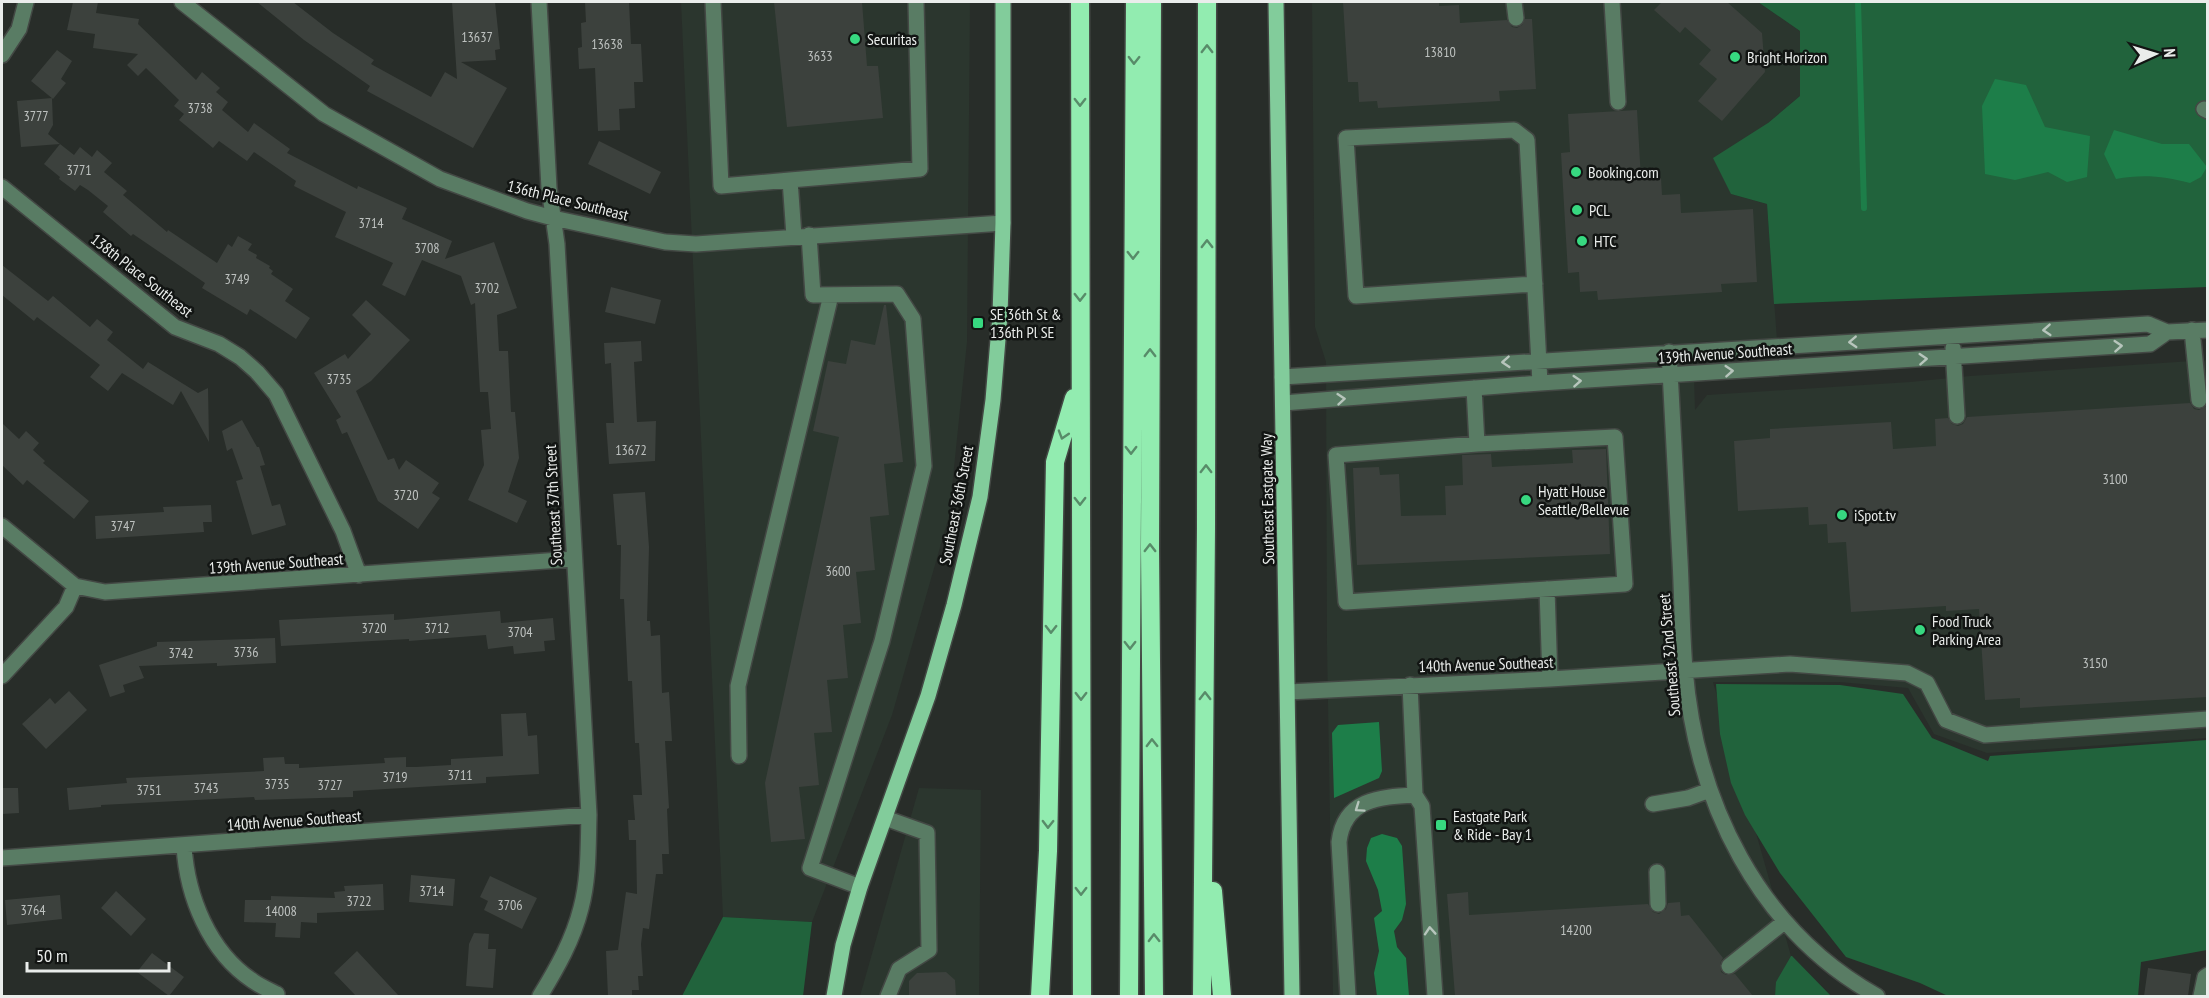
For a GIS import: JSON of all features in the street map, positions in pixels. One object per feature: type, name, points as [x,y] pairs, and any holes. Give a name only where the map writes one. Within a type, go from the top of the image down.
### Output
[{"type":"highway","points":[[1080,2],[1082,996]]},
{"type":"highway","points":[[1129,996],[1135,2]]},
{"type":"highway","points":[[1152,2],[1150,549],[1154,996]]},
{"type":"highway","points":[[1202,996],[1206,2]]},
{"type":"highway","points":[[1040,996],[1048,851],[1055,462],[1080,379]]},
{"type":"highway","points":[[1204,776],[1222,996]]},
{"type":"main road","name":"Southeast 36th Street","points":[[834,996],[843,945],[860,887],[928,696],[954,605],[980,496],[993,400],[1000,315],[1003,223],[1004,2]]},
{"type":"main road","name":"Southeast Eastgate Way","points":[[1276,2],[1292,996]]},
{"type":"street","points":[[2,55],[20,29],[26,2]]},
{"type":"street","name":"136th Place Southeast","points":[[182,2],[324,114],[440,179],[527,212],[664,242],[696,243],[1003,223]]},
{"type":"street","name":"Southeast 37th Street","points":[[539,2],[557,255],[589,815],[587,871],[582,907],[571,938],[540,996]]},
{"type":"street","points":[[713,2],[721,186],[921,169],[916,2]]},
{"type":"street","points":[[1514,2],[1516,18]]},
{"type":"street","points":[[1612,2],[1618,102]]},
{"type":"street","points":[[1535,285],[1356,296],[1346,138],[1514,130],[1527,140],[1535,285],[1540,383]]},
{"type":"street","points":[[790,180],[813,296],[897,294],[913,319],[924,466],[882,641],[810,868],[860,887]]},
{"type":"street","name":"138th Place Southeast","points":[[2,187],[175,327],[219,344],[240,357],[257,372],[276,394],[344,531],[359,575]]},
{"type":"street","points":[[739,756],[738,686],[831,295]]},
{"type":"street","name":"139th Avenue Southeast","points":[[1282,377],[2148,324],[2167,332],[2200,330]]},
{"type":"street","points":[[2199,400],[2200,330]]},
{"type":"street","name":"139th Avenue Southeast","points":[[1283,403],[1670,374],[2150,344],[2167,332]]},
{"type":"street","points":[[1952,336],[1957,416]]},
{"type":"street","name":"Southeast 32nd Street","points":[[1669,352],[1685,671],[1697,746],[1710,790],[1742,863],[1784,922],[1841,975],[1877,996]]},
{"type":"street","points":[[1474,388],[1477,444]]},
{"type":"street","points":[[1615,437],[1624,584],[1547,589],[1346,602],[1336,455],[1477,444],[1615,437]]},
{"type":"street","name":"139th Avenue Southeast","points":[[2,526],[75,586],[105,592],[574,560]]},
{"type":"street","points":[[2,676],[66,608],[75,586]]},
{"type":"street","points":[[1547,589],[1550,679]]},
{"type":"street","name":"140th Avenue Southeast","points":[[1288,692],[1790,664],[1907,672],[1927,683],[1946,720],[1985,735],[2208,718]]},
{"type":"street","points":[[1410,685],[1415,795],[1422,806],[1435,996]]},
{"type":"street","points":[[1653,804],[1688,798],[1710,790]]},
{"type":"street","points":[[1348,996],[1339,842],[1341,832],[1350,814],[1366,802],[1415,795]]},
{"type":"street","name":"140th Avenue Southeast","points":[[2,858],[589,815]]},
{"type":"street","points":[[885,818],[927,833],[929,950],[899,969],[888,996]]},
{"type":"street","points":[[184,846],[185,871],[195,903],[211,936],[233,964],[253,981],[277,994]]},
{"type":"street","points":[[1657,872],[1658,904]]},
{"type":"street","points":[[1729,966],[1784,922]]},
{"type":"street","points":[[2201,996],[2205,977],[2208,975]]},
{"type":"shaded area","points":[[681,2],[970,2],[967,342],[949,516],[892,715],[812,922],[723,917]]},
{"type":"shaded area","points":[[1312,2],[1758,2],[1800,31],[1800,96],[1768,123],[1731,194],[1767,204],[1777,340],[1693,342],[1695,410],[1707,395],[2207,360],[2207,738],[1987,753],[1934,734],[1908,688],[1839,682],[1713,682],[1791,956],[1777,982],[1775,996],[1333,996],[1327,645],[1326,362],[1315,327]]},
{"type":"shaded area","points":[[1758,2],[2207,2],[2207,287],[1774,304],[1767,204],[1731,194],[1713,158],[1768,123],[1800,96],[1800,31]]},
{"type":"shaded area","points":[[1995,79],[2026,85],[2045,127],[2090,136],[2087,177],[2067,182],[2048,172],[2015,180],[1985,174],[1982,106]]},
{"type":"shaded area","points":[[2114,130],[2162,144],[2189,144],[2207,167],[2201,177],[2190,183],[2153,176],[2116,179],[2104,154]]},
{"type":"shaded area","points":[[1716,684],[1840,685],[1903,694],[1932,738],[1988,761],[1990,756],[2207,740],[2207,950],[2141,962],[2138,996],[1948,996],[1920,983],[1846,957],[1780,873],[1745,815],[1731,783],[1720,734]]},
{"type":"shaded area","points":[[1379,722],[1382,771],[1379,778],[1334,798],[1332,733],[1338,725]]},
{"type":"shaded area","points":[[919,788],[981,790],[979,996],[860,996]]},
{"type":"shaded area","points":[[1382,834],[1397,838],[1402,846],[1406,904],[1402,920],[1394,931],[1397,947],[1406,958],[1409,996],[1377,996],[1374,973],[1379,951],[1374,918],[1382,911],[1378,890],[1366,861],[1371,838]]},
{"type":"shaded area","points":[[723,917],[812,922],[803,996],[682,996]]},
{"type":"shaded area","points":[[1791,956],[1831,996],[1775,996],[1776,982]]},
{"type":"building","points":[[73,2],[98,2],[96,13],[139,19],[138,24],[196,80],[202,72],[220,88],[216,92],[228,102],[222,110],[248,132],[254,123],[290,149],[287,153],[357,189],[358,186],[407,208],[402,219],[452,241],[445,259],[494,242],[517,308],[497,315],[499,351],[508,351],[511,412],[515,412],[519,458],[508,492],[527,501],[517,523],[468,500],[484,465],[481,430],[491,429],[488,392],[480,392],[475,303],[471,305],[461,276],[422,260],[405,296],[382,285],[393,263],[335,237],[346,212],[294,186],[296,181],[254,152],[247,161],[219,141],[213,148],[179,120],[184,114],[174,106],[179,100],[146,68],[138,76],[127,65],[138,54],[93,48],[95,34],[67,30]]},
{"type":"building","points":[[257,2],[293,2],[333,33],[374,60],[371,64],[431,97],[445,72],[457,79],[452,2],[495,2],[500,49],[495,50],[496,60],[461,62],[507,88],[473,148],[367,91],[370,86],[304,40]]},
{"type":"building","points":[[585,2],[629,2],[631,44],[641,44],[643,82],[634,82],[635,108],[619,109],[620,130],[598,131],[595,68],[579,69],[578,48],[582,47],[581,23],[586,22]]},
{"type":"building","points":[[774,2],[862,2],[867,66],[878,66],[883,118],[787,127]]},
{"type":"building","points":[[1343,2],[1439,2],[1439,6],[1459,5],[1460,23],[1507,20],[1512,27],[1517,28],[1525,19],[1532,19],[1536,89],[1499,91],[1500,101],[1378,108],[1377,101],[1359,102],[1358,82],[1348,82]]},
{"type":"building","name":"Bright Horizon","points":[[1662,2],[1727,2],[1762,33],[1765,72],[1722,121],[1698,101],[1717,79],[1699,64],[1711,50],[1685,27],[1680,33],[1654,10]]},
{"type":"building","points":[[57,50],[72,61],[61,79],[66,83],[53,99],[31,81]]},
{"type":"building","points":[[52,98],[53,125],[48,134],[60,144],[21,147],[17,101]]},
{"type":"building","points":[[1637,110],[1641,179],[1661,178],[1662,195],[1680,194],[1681,213],[1753,209],[1757,282],[1721,284],[1722,292],[1598,300],[1597,291],[1580,292],[1579,272],[1568,273],[1561,153],[1570,152],[1568,114]]},
{"type":"building","points":[[599,141],[661,172],[650,194],[588,164]]},
{"type":"building","points":[[60,144],[74,155],[80,147],[92,157],[97,150],[112,163],[104,172],[127,191],[123,195],[167,232],[168,230],[217,263],[228,244],[232,247],[238,236],[252,244],[248,250],[270,266],[269,268],[273,271],[271,274],[293,289],[285,301],[310,318],[296,339],[250,309],[247,315],[202,288],[205,283],[133,234],[131,236],[103,212],[108,206],[88,190],[80,185],[75,191],[59,179],[60,177],[44,164]]},
{"type":"building","points":[[2,265],[48,301],[53,296],[90,327],[97,319],[113,332],[107,340],[143,369],[148,362],[198,393],[208,388],[209,442],[181,391],[173,405],[122,373],[108,391],[90,377],[100,365],[37,317],[34,321],[2,295]]},
{"type":"building","points":[[611,287],[661,300],[655,324],[605,312]]},
{"type":"building","points":[[366,300],[410,340],[371,381],[356,391],[388,460],[394,458],[399,470],[406,460],[439,483],[432,493],[440,498],[418,529],[378,501],[347,432],[342,434],[336,420],[341,417],[314,373],[345,354],[348,359],[371,334],[352,315]]},
{"type":"building","points":[[884,305],[886,305],[903,462],[884,464],[889,515],[870,517],[875,570],[856,572],[861,623],[843,625],[848,678],[827,680],[832,732],[814,733],[819,785],[799,787],[805,839],[771,842],[765,783],[839,437],[813,431],[828,361],[846,364],[851,340],[875,345]]},
{"type":"building","points":[[641,341],[642,361],[634,362],[637,422],[656,421],[655,461],[609,464],[606,423],[614,423],[611,363],[605,364],[604,343]]},
{"type":"building","points":[[2190,403],[2194,409],[2199,410],[2208,405],[2208,697],[2020,708],[2020,698],[1985,700],[1979,609],[1946,611],[1946,606],[1851,612],[1846,542],[1828,543],[1827,524],[1809,525],[1808,507],[1738,511],[1734,441],[1770,438],[1770,429],[1891,422],[1893,449],[1936,446],[1935,419],[1948,418],[1952,424],[1958,426],[1963,424],[1967,417]]},
{"type":"building","points":[[242,420],[259,447],[265,465],[260,466],[272,506],[280,504],[286,525],[252,535],[236,481],[243,479],[232,448],[227,451],[222,431]]},
{"type":"building","points":[[2,423],[19,439],[26,431],[39,443],[33,450],[45,461],[43,463],[89,501],[74,519],[27,480],[23,485],[2,465]]},
{"type":"building","name":"Hyatt House Seattle/Bellevue","points":[[1606,449],[1610,554],[1357,565],[1353,468],[1379,467],[1380,475],[1399,474],[1401,516],[1446,515],[1445,486],[1463,485],[1462,455],[1491,454],[1492,467],[1573,463],[1572,450]]},
{"type":"building","points":[[645,492],[649,547],[647,621],[650,621],[651,636],[660,635],[662,693],[669,692],[672,741],[665,741],[669,854],[662,854],[663,874],[656,874],[649,929],[643,928],[641,944],[643,976],[638,976],[639,990],[632,990],[632,996],[608,996],[606,951],[618,950],[626,892],[637,894],[636,840],[629,840],[628,820],[635,820],[633,795],[642,795],[639,743],[635,743],[632,681],[628,681],[624,599],[620,599],[621,545],[617,545],[613,494]]},
{"type":"building","points":[[211,505],[212,522],[203,522],[204,532],[96,539],[95,516],[164,512],[163,507]]},
{"type":"building","points":[[500,611],[501,623],[553,618],[555,640],[544,641],[545,651],[514,654],[513,646],[488,649],[486,635],[409,641],[409,639],[281,646],[279,620],[394,614],[394,620]]},
{"type":"building","points":[[275,638],[276,663],[139,666],[144,678],[123,685],[125,692],[110,697],[99,665],[157,646],[157,642]]},
{"type":"building","points":[[69,691],[87,710],[46,749],[22,724],[50,698],[55,704]]},
{"type":"building","points":[[526,713],[528,736],[537,735],[539,774],[486,777],[486,783],[353,791],[353,797],[255,800],[254,797],[101,805],[101,807],[69,810],[67,788],[127,783],[126,778],[264,771],[263,758],[284,757],[285,764],[299,764],[299,768],[385,763],[384,758],[406,757],[406,767],[451,765],[451,759],[503,756],[501,714]]},
{"type":"building","points":[[2,788],[18,788],[19,813],[2,814]]},
{"type":"building","points":[[411,875],[455,879],[453,906],[409,902]]},
{"type":"building","points":[[490,876],[537,898],[522,929],[484,910],[488,901],[480,897]]},
{"type":"building","points":[[383,884],[384,910],[317,913],[317,923],[301,922],[300,938],[275,937],[276,923],[244,922],[245,900],[271,900],[271,896],[335,898],[334,892],[345,891],[344,886]]},
{"type":"building","points":[[116,891],[146,919],[131,936],[101,908]]},
{"type":"building","points":[[1468,892],[1469,915],[1648,904],[1653,912],[1659,914],[1666,909],[1668,903],[1680,902],[1681,916],[1689,915],[1723,958],[1720,963],[1721,972],[1726,975],[1735,974],[1753,996],[1455,996],[1447,894]]},
{"type":"building","points":[[60,895],[62,919],[7,925],[5,900]]},
{"type":"building","points":[[474,933],[489,934],[488,949],[496,949],[493,988],[466,986],[469,944]]},
{"type":"building","points":[[357,951],[399,996],[356,996],[334,973]]},
{"type":"building","points":[[152,953],[184,977],[169,996],[137,972]]},
{"type":"building","points":[[2148,968],[2191,974],[2188,996],[2144,996]]},
{"type":"building","points":[[946,972],[955,980],[956,996],[909,996],[909,981],[917,973]]},
{"type":"waterway","points":[[1858,2],[1864,208]]},
{"type":"place","name":"Securitas","points":[[855,39]]},
{"type":"place","name":"Bright Horizon","points":[[1735,57]]},
{"type":"place","name":"Booking.com","points":[[1576,172]]},
{"type":"place","name":"PCL","points":[[1577,210]]},
{"type":"place","name":"HTC","points":[[1582,241]]},
{"type":"place","name":"SE 36th St & 136th Pl SE","points":[[978,323]]},
{"type":"place","name":"Hyatt House Seattle/Bellevue","points":[[1526,500]]},
{"type":"place","name":"iSpot.tv","points":[[1842,515]]},
{"type":"place","name":"Food Truck Parking Area","points":[[1920,630]]},
{"type":"place","name":"Eastgate Park & Ride - Bay 1","points":[[1441,825]]}]
